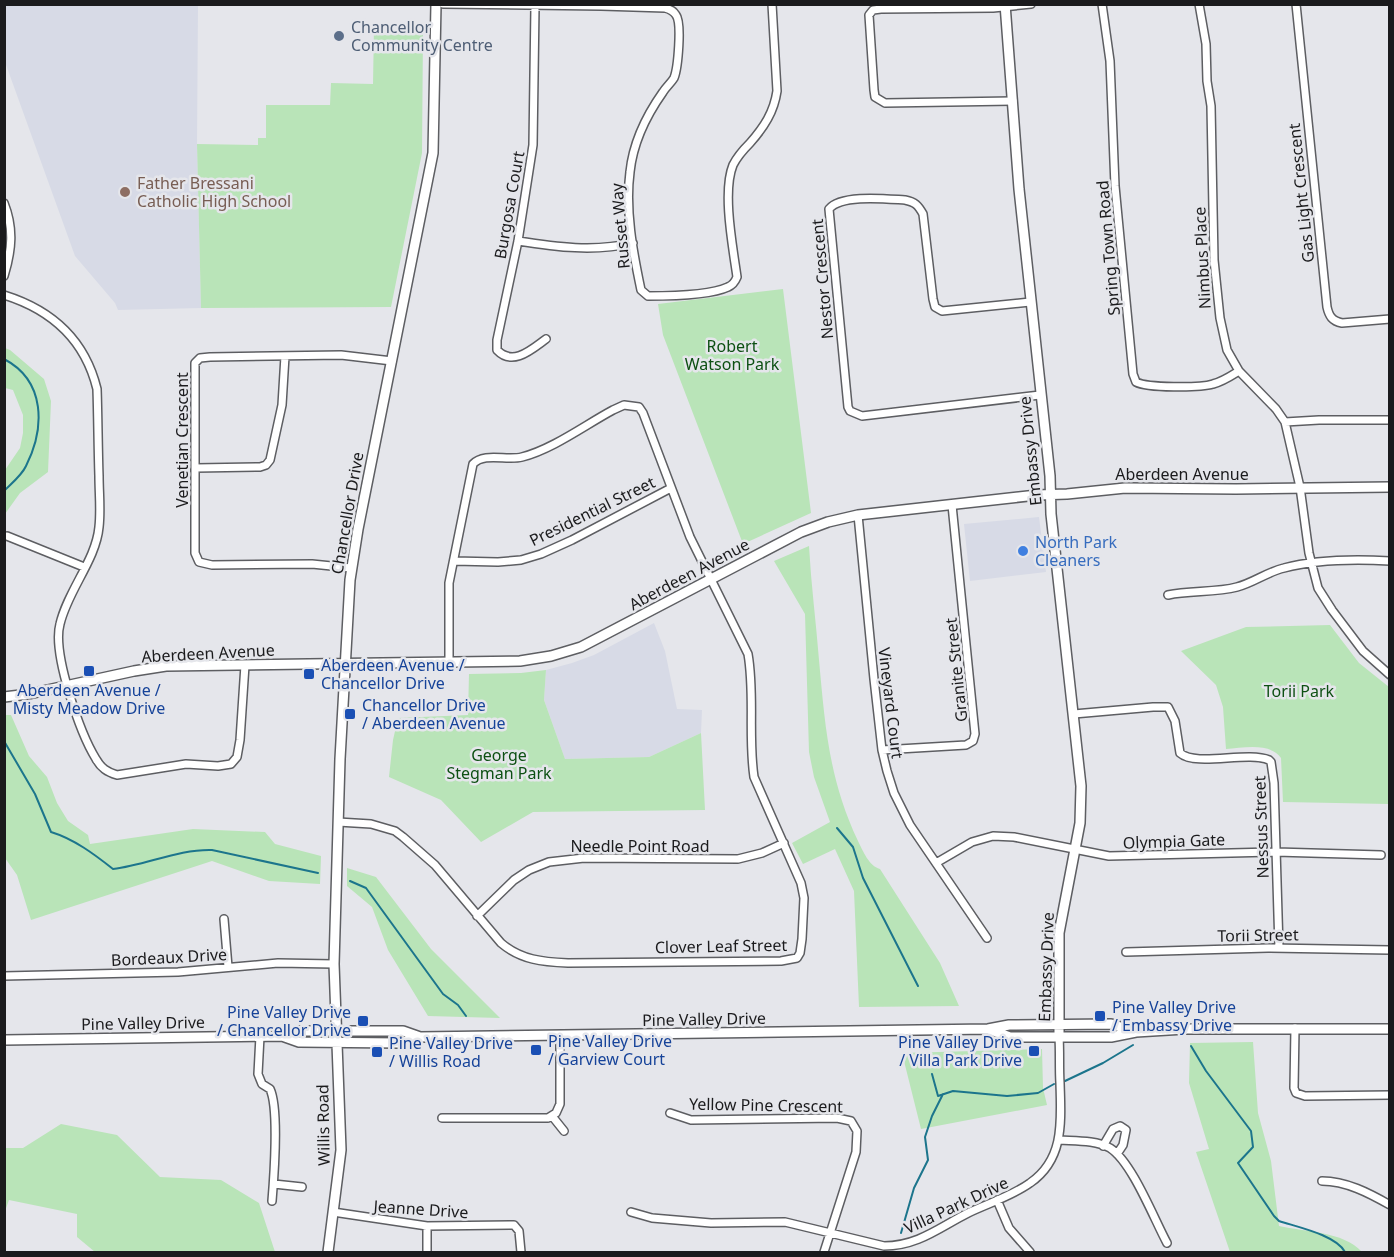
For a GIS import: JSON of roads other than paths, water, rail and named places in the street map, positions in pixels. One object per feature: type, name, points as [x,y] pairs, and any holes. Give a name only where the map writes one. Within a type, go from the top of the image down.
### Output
[{"type":"street","name":"Chancellor Drive","points":[[336,1037],[334,964],[338,822],[351,568],[433,153],[436,4]]},
{"type":"street","name":"Russet Way","points":[[442,4],[664,8],[671,9],[678,17],[676,72],[645,122],[631,163],[629,204],[633,243],[641,290],[648,296],[708,291],[727,288],[734,283],[736,277],[728,203],[729,177],[739,154],[761,131],[776,104],[772,4]]},
{"type":"street","points":[[1013,101],[885,103],[875,97],[869,15],[873,10],[1031,4]]},
{"type":"street","name":"Spring Town Road","points":[[1102,4],[1110,61],[1120,255],[1133,374],[1136,382],[1142,385],[1203,386],[1213,384],[1239,371]]},
{"type":"street","name":"Nimbus Place","points":[[1199,4],[1206,44],[1207,81],[1211,106],[1214,260],[1220,318],[1227,350],[1239,371],[1276,409],[1285,422],[1300,487]]},
{"type":"street","name":"Gas Light Crescent","points":[[1296,4],[1329,316],[1335,322],[1342,323],[1389,319]]},
{"type":"street","name":"Burgosa Court","points":[[535,6],[533,145],[518,241],[497,340],[497,350],[507,356],[519,357],[546,339]]},
{"type":"street","name":"Embassy Drive","points":[[1006,6],[1019,189],[1082,801],[1059,933],[1059,1037]]},
{"type":"street","name":"Nestor Crescent","points":[[1030,302],[942,311],[935,307],[933,299],[923,214],[919,206],[905,200],[852,200],[837,202],[829,209],[850,411],[862,416],[1040,395]]},
{"type":"street","points":[[4,203],[10,220],[12,241],[4,276]]},
{"type":"street","points":[[518,241],[590,248],[633,243]]},
{"type":"street","points":[[4,295],[21,300],[45,312],[78,344],[93,372],[98,389],[99,527],[95,545],[65,608],[59,626],[58,644],[68,686],[96,759],[107,772],[117,775],[186,764],[231,764],[237,757],[240,740],[245,665]]},
{"type":"street","name":"Venetian Crescent","points":[[351,568],[312,564],[212,565],[199,562],[195,554],[195,363],[200,358],[341,355],[392,361]]},
{"type":"street","points":[[196,468],[260,468],[270,460],[282,405],[285,356]]},
{"type":"street","name":"Clover Leaf Street","points":[[338,822],[371,824],[394,831],[428,859],[507,948],[544,963],[792,960],[800,953],[804,897],[797,872],[754,777],[752,674],[748,654],[684,524],[639,407],[624,405],[538,452],[508,459],[477,460],[470,473],[454,561]]},
{"type":"street","points":[[1285,422],[1389,420]]},
{"type":"street","name":"Aberdeen Avenue","points":[[4,697],[166,666],[520,661],[559,654],[595,640],[801,532],[828,522],[858,515],[1145,487],[1236,489],[1389,487]]},
{"type":"street","points":[[1300,487],[1311,564],[1318,588],[1368,657],[1389,675]]},
{"type":"street","name":"Presidential Street","points":[[454,561],[498,562],[521,560],[541,554],[671,488]]},
{"type":"street","name":"Granite Street","points":[[882,750],[966,744],[973,741],[975,734],[952,505]]},
{"type":"street","name":"Vineyard Court","points":[[858,515],[882,750],[887,771],[899,805],[910,825],[987,938]]},
{"type":"street","points":[[8,536],[84,567]]},
{"type":"street","points":[[1168,595],[1188,591],[1233,588],[1281,568],[1345,559],[1389,561]]},
{"type":"street","points":[[449,662],[449,592],[454,561]]},
{"type":"street","name":"Nessus Street","points":[[1074,714],[1153,706],[1168,707],[1175,720],[1182,756],[1257,758],[1271,762],[1274,783],[1278,948]]},
{"type":"street","name":"Olympia Gate","points":[[936,863],[972,842],[993,836],[1014,837],[1109,856],[1276,852],[1382,855]]},
{"type":"street","name":"Needle Point Road","points":[[477,916],[514,880],[529,870],[549,862],[584,858],[738,859],[762,854],[784,843]]},
{"type":"street","points":[[224,919],[228,967]]},
{"type":"street","name":"Torii Street","points":[[1126,952],[1278,948],[1389,950]]},
{"type":"street","name":"Bordeaux Drive","points":[[4,976],[178,972],[278,963],[334,964]]},
{"type":"street","name":"Pine Valley Drive","points":[[4,1040],[282,1036],[299,1042],[403,1031],[420,1036],[560,1035],[988,1029],[1009,1025],[1059,1024],[1111,1024],[1136,1032]]},
{"type":"street","points":[[1295,1028],[1294,1088],[1296,1093],[1305,1096],[1389,1095]]},
{"type":"street","name":"Pine Valley Drive","points":[[988,1029],[1010,1037],[1111,1037],[1136,1032],[1185,1029],[1389,1029]]},
{"type":"street","points":[[442,1118],[507,1120],[552,1116],[560,1104],[560,1035]]},
{"type":"street","points":[[260,1036],[258,1074],[262,1084],[272,1093],[273,1201]]},
{"type":"street","name":"Willis Road","points":[[328,1252],[341,1150],[336,1037]]},
{"type":"street","name":"Villa Park Drive","points":[[631,1212],[652,1218],[711,1223],[785,1222],[877,1245],[901,1245],[925,1237],[968,1213],[1025,1186],[1040,1175],[1054,1156],[1060,1140],[1059,1037]]},
{"type":"street","name":"Yellow Pine Crescent","points":[[670,1113],[691,1120],[837,1118],[851,1120],[857,1131],[856,1152],[831,1233]]},
{"type":"street","points":[[552,1116],[564,1131]]},
{"type":"street","points":[[1103,1146],[1113,1130],[1120,1126],[1126,1130],[1125,1139],[1117,1154]]},
{"type":"street","points":[[1060,1140],[1103,1146],[1117,1154],[1131,1173],[1167,1243]]},
{"type":"street","points":[[1323,1181],[1335,1181],[1352,1186],[1389,1205]]},
{"type":"street","points":[[274,1184],[302,1187]]},
{"type":"street","points":[[997,1200],[1009,1228],[1030,1252]]},
{"type":"street","name":"Jeanne Drive","points":[[333,1212],[427,1226],[514,1225],[519,1231],[521,1252]]},
{"type":"street","points":[[427,1226],[427,1252]]},
{"type":"street","points":[[824,1252],[831,1233]]},
{"type":"waterway","points":[[4,359],[18,368],[28,380],[38,406],[38,421],[32,451],[26,466],[4,491]]},
{"type":"waterway","points":[[4,741],[35,794],[51,832],[76,843],[113,869],[187,852],[212,850],[318,873]]},
{"type":"waterway","points":[[837,828],[853,847],[863,878],[918,986]]},
{"type":"waterway","points":[[350,881],[366,888],[443,994],[458,1005],[466,1016]]},
{"type":"waterway","points":[[1065,1081],[1103,1063],[1133,1045]]},
{"type":"waterway","points":[[1191,1046],[1206,1071],[1251,1131],[1253,1147],[1238,1163],[1274,1216],[1279,1221],[1325,1236],[1345,1252]]},
{"type":"waterway","points":[[932,1074],[938,1096],[953,1091],[1007,1096],[1038,1093],[1054,1084]]},
{"type":"waterway","points":[[901,1233],[914,1188],[928,1160],[925,1137],[943,1094]]},
{"type":"place","name":"Chancellor Community Centre","points":[[339,36]]},
{"type":"place","name":"Father Bressani Catholic High School","points":[[125,192]]},
{"type":"place","name":"North Park Cleaners","points":[[1023,551]]},
{"type":"place","name":"Aberdeen Avenue / Misty Meadow Drive","points":[[89,671]]},
{"type":"place","name":"Aberdeen Avenue / Chancellor Drive","points":[[309,674]]},
{"type":"place","name":"Chancellor Drive / Aberdeen Avenue","points":[[350,714]]},
{"type":"place","name":"Pine Valley Drive / Embassy Drive","points":[[1100,1016]]},
{"type":"place","name":"Pine Valley Drive / Chancellor Drive","points":[[363,1021]]},
{"type":"place","name":"Pine Valley Drive / Garview Court","points":[[536,1050]]},
{"type":"place","name":"Pine Valley Drive / Villa Park Drive","points":[[1034,1051]]},
{"type":"place","name":"Pine Valley Drive / Willis Road","points":[[377,1052]]},
{"type":"park label","name":"Robert Watson Park","points":[[732,355]]},
{"type":"park label","name":"Torii Park","points":[[1299,691]]},
{"type":"park label","name":"George Stegman Park","points":[[499,764]]}]
